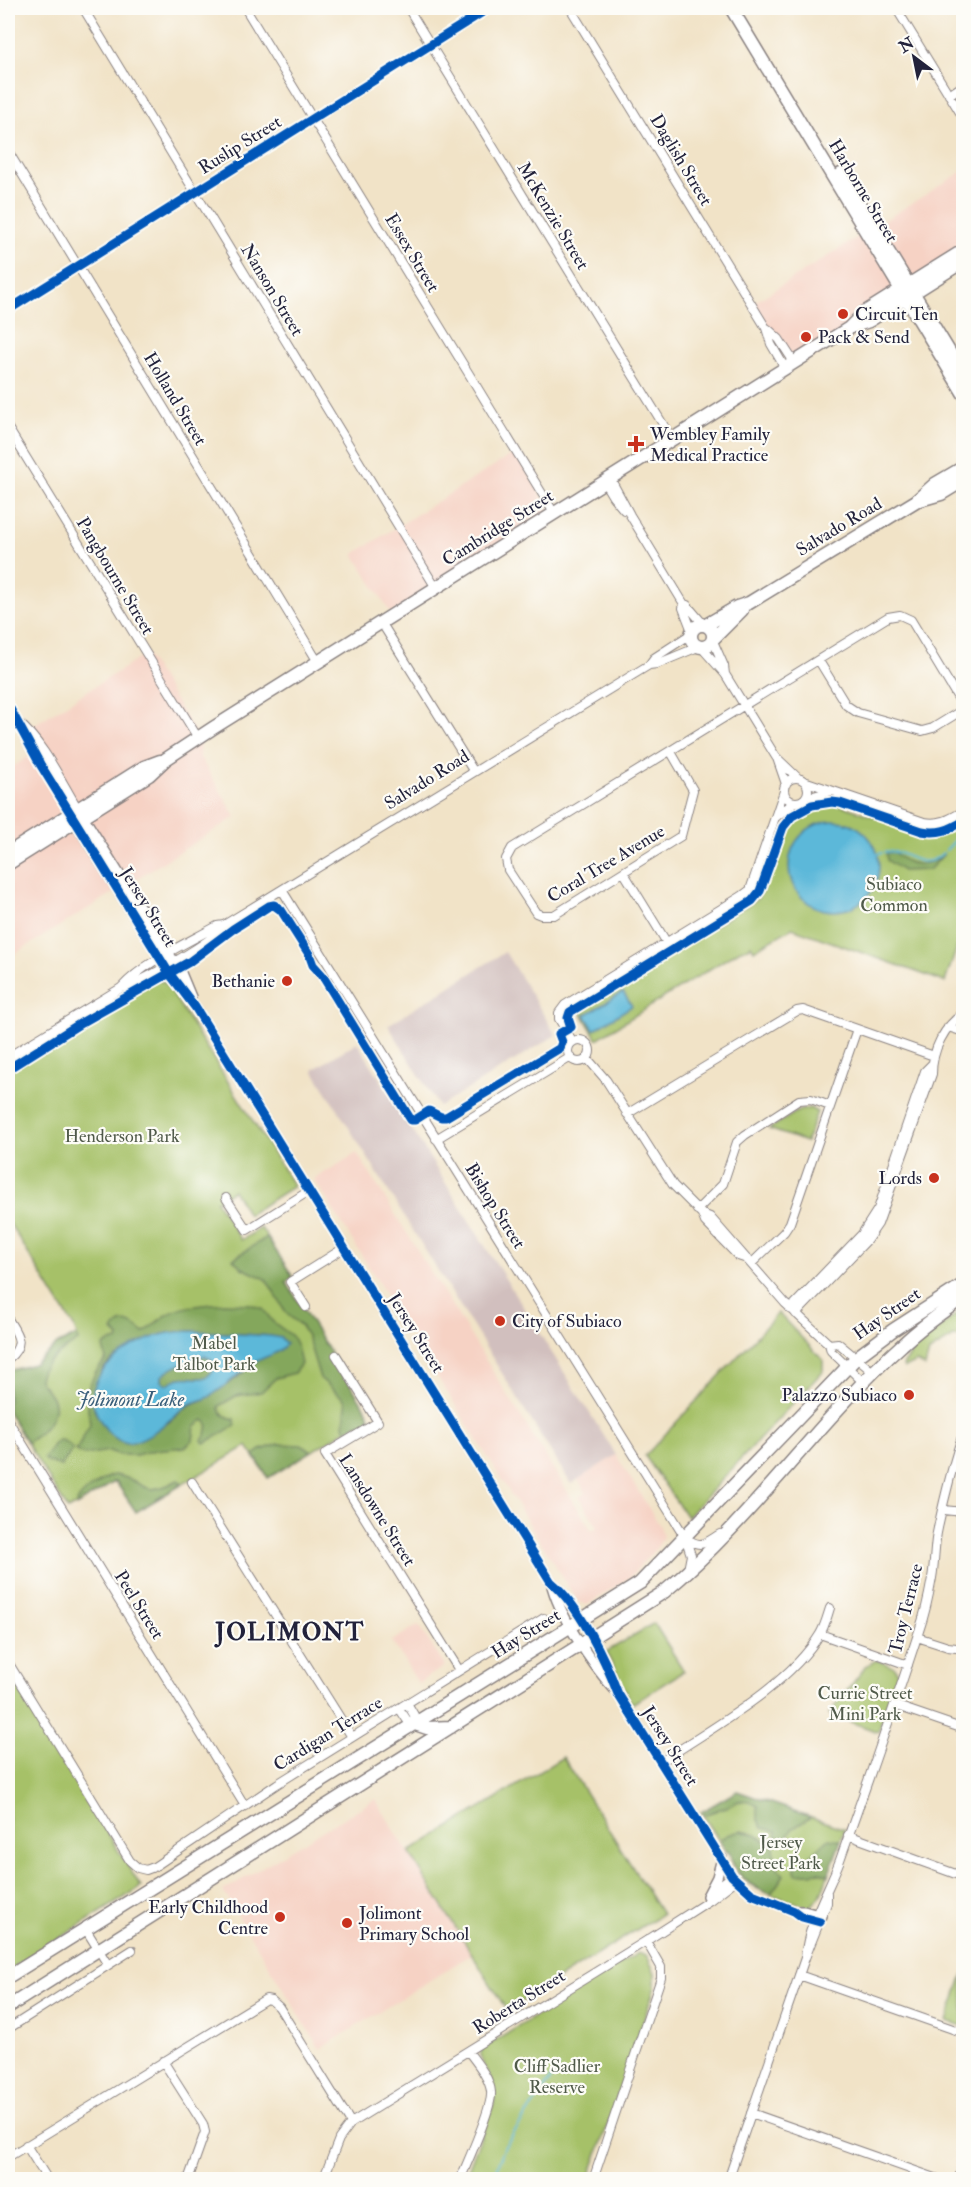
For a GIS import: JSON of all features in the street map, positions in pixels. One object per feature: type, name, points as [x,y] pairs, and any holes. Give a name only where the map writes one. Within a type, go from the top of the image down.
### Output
[{"type":"main road","name":"Harborne Street","points":[[730,8],[906,291],[963,376]]},
{"type":"main road","name":"Harborne Street","points":[[740,8],[906,291],[963,394]]},
{"type":"main road","name":"Cambridge Street","points":[[8,853],[149,775],[166,759],[381,622],[789,365],[849,328],[869,321],[963,250]]},
{"type":"main road","name":"Cambridge Street","points":[[906,291],[963,261]]},
{"type":"main road","name":"Salvado Road","points":[[705,625],[749,603],[916,501],[935,484],[963,467]]},
{"type":"main road","name":"Salvado Road","points":[[916,501],[940,494],[963,480]]},
{"type":"main road","name":"Salvado Road","points":[[713,640],[749,603]]},
{"type":"main road","points":[[705,625],[712,630],[713,640],[709,645],[699,647],[692,640],[691,633],[698,626],[705,625]]},
{"type":"main road","name":"Cambridge Street","points":[[8,864],[77,815]]},
{"type":"main road","name":"Hay Street","points":[[8,1977],[640,1583],[857,1357],[893,1330],[963,1284]]},
{"type":"main road","name":"Hay Street","points":[[8,2007],[658,1597],[732,1527],[873,1372],[922,1327],[963,1297]]},
{"type":"main road","points":[[403,1758],[412,1749],[415,1724],[426,1728],[452,1727]]},
{"type":"street","name":"Nanson Street","points":[[83,8],[436,588]]},
{"type":"street","name":"Essex Street","points":[[245,8],[554,513]]},
{"type":"street","name":"McKenzie Street","points":[[408,8],[672,439]]},
{"type":"street","name":"Ruslip Street","points":[[8,310],[489,8]]},
{"type":"street","name":"Daglish Street","points":[[570,8],[766,328],[778,339],[789,365]]},
{"type":"street","points":[[896,8],[963,119]]},
{"type":"street","points":[[949,95],[963,86]]},
{"type":"street","name":"Holland Street","points":[[8,151],[318,662]]},
{"type":"street","name":"Pangbourne Street","points":[[8,428],[198,738]]},
{"type":"street","points":[[607,480],[684,604],[705,625]]},
{"type":"street","points":[[684,604],[683,608],[691,633]]},
{"type":"street","name":"Coral Tree Avenue","points":[[671,752],[693,790],[682,833],[678,839],[554,915],[541,915],[532,909],[508,870],[506,858],[512,848],[888,617],[904,616],[913,623],[963,709]]},
{"type":"street","points":[[381,622],[474,772]]},
{"type":"street","name":"Salvado Road","points":[[8,1057],[121,988],[129,978],[167,960],[217,926],[224,925],[282,890],[649,665],[654,658],[691,633]]},
{"type":"street","points":[[713,640],[725,674]]},
{"type":"street","points":[[699,647],[725,674],[777,757],[808,787],[808,795]]},
{"type":"street","name":"Salvado Road","points":[[649,665],[699,647]]},
{"type":"street","points":[[819,661],[846,705],[858,713],[922,731],[933,728],[963,709]]},
{"type":"street","name":"Jersey Street","points":[[8,705],[18,722],[20,731],[77,815],[551,1582],[555,1599],[577,1624],[609,1670],[618,1694],[734,1878],[752,1894],[818,1918]]},
{"type":"street","points":[[777,757],[787,798],[800,802],[808,795],[813,796],[832,791]]},
{"type":"street","points":[[573,1042],[559,1019],[563,1008],[750,890],[785,788],[791,779],[801,779],[932,824],[944,822],[963,811]]},
{"type":"street","points":[[775,818],[794,802]]},
{"type":"street","points":[[624,873],[667,943]]},
{"type":"street","name":"Bishop Street","points":[[282,890],[685,1537],[691,1555],[688,1571]]},
{"type":"street","points":[[627,1114],[795,1011],[803,1010],[857,1029],[933,1060]]},
{"type":"street","points":[[793,1311],[867,1240],[878,1224],[932,1074],[933,1060],[948,1027],[963,1013]]},
{"type":"street","points":[[948,1027],[963,1032]]},
{"type":"street","points":[[749,1262],[784,1232],[790,1223],[857,1029]]},
{"type":"street","points":[[582,1040],[589,1045],[590,1053],[587,1058],[577,1061],[571,1057],[569,1049],[573,1042],[582,1040]]},
{"type":"street","points":[[436,1139],[571,1057]]},
{"type":"street","points":[[587,1058],[606,1080],[664,1173],[699,1212],[710,1217],[793,1311],[829,1344],[831,1351],[863,1382]]},
{"type":"street","points":[[699,1212],[723,1184],[737,1142],[745,1135],[799,1100],[811,1099],[830,1106]]},
{"type":"street","points":[[226,1198],[247,1230],[309,1191]]},
{"type":"street","points":[[306,1307],[290,1282],[344,1248]]},
{"type":"street","points":[[8,1319],[19,1342],[16,1352],[8,1359]]},
{"type":"street","points":[[829,1344],[838,1344],[873,1372]]},
{"type":"street","name":"Lansdowne Street","points":[[336,1355],[378,1422],[325,1454],[459,1670]]},
{"type":"street","name":"Peel Street","points":[[8,1420],[245,1806]]},
{"type":"street","name":"Troy Terrace","points":[[728,2180],[805,1958],[821,1901],[827,1893],[917,1637],[932,1577],[937,1529],[963,1431]]},
{"type":"street","points":[[192,1482],[352,1737]]},
{"type":"street","points":[[943,1510],[963,1512]]},
{"type":"street","points":[[685,1537],[695,1545],[699,1545],[732,1527]]},
{"type":"street","points":[[661,1762],[747,1706],[780,1679],[820,1635],[830,1608]]},
{"type":"street","name":"Cardigan Terrace","points":[[8,1662],[130,1861],[138,1868],[146,1870],[154,1867],[352,1737],[544,1618]]},
{"type":"street","points":[[820,1635],[908,1665]]},
{"type":"street","points":[[917,1637],[948,1647],[963,1649]]},
{"type":"street","points":[[407,1703],[414,1715],[415,1724]]},
{"type":"street","points":[[894,1705],[963,1729]]},
{"type":"street","points":[[399,1708],[406,1720],[415,1724]]},
{"type":"street","points":[[848,1835],[963,1877]]},
{"type":"street","points":[[705,1900],[717,1877],[722,1858]]},
{"type":"street","name":"Roberta Street","points":[[351,2124],[645,1941],[705,1900],[710,1900],[734,1878]]},
{"type":"street","points":[[85,1928],[108,1965]]},
{"type":"street","points":[[593,2180],[662,1978],[661,1967],[645,1941]]},
{"type":"street","points":[[8,2029],[132,1950]]},
{"type":"street","points":[[799,1975],[963,2033]]},
{"type":"street","points":[[8,2157],[266,1999],[279,2007],[351,2124],[339,2139],[323,2180]]},
{"type":"street","points":[[460,2180],[489,2105],[491,2091],[468,2051]]},
{"type":"street","points":[[163,2061],[203,2124],[205,2132],[188,2180]]},
{"type":"street","points":[[751,2114],[941,2180]]},
{"type":"street","points":[[26,2145],[48,2180]]},
{"type":"street","points":[[959,2180],[963,2168]]},
{"type":"shaded area","points":[[963,171],[963,255],[789,365],[752,304]]},
{"type":"shaded area","points":[[516,452],[551,513],[391,614],[354,554]]},
{"type":"shaded area","points":[[146,654],[199,739],[200,757],[236,817],[8,958],[8,770],[36,752],[24,731]]},
{"type":"shaded area","points":[[505,952],[556,1035],[439,1107],[388,1025]]},
{"type":"shaded area","points":[[357,1042],[616,1455],[571,1484],[313,1070]]},
{"type":"shaded area","points":[[357,1153],[592,1531],[598,1527],[579,1497],[586,1493],[578,1479],[616,1455],[660,1526],[663,1537],[658,1546],[629,1578],[587,1605],[578,1602],[314,1179]]},
{"type":"shaded area","points":[[418,1625],[445,1666],[418,1683],[392,1641]]},
{"type":"shaded area","name":"Jolimont Primary School","points":[[375,1799],[472,1954],[320,2049],[223,1891]]},
{"type":"green space","name":"Subiaco Common","points":[[823,804],[840,805],[922,833],[944,833],[963,824],[963,930],[945,982],[792,928],[754,950],[751,945],[749,948],[742,949],[597,1039],[579,1009],[756,900],[762,892],[785,827],[802,812]]},
{"type":"green space","points":[[894,852],[904,860],[916,864],[931,862],[944,854],[929,870],[903,871],[887,860],[886,853]]},
{"type":"green space","points":[[156,980],[165,982],[294,1186],[248,1215],[233,1190],[216,1201],[241,1240],[261,1228],[293,1277],[286,1282],[370,1417],[362,1428],[358,1423],[268,1478],[247,1446],[136,1512],[115,1481],[68,1510],[8,1412],[8,1371],[34,1364],[57,1345],[77,1335],[8,1221],[8,1071]]},
{"type":"green space","points":[[810,1108],[817,1112],[806,1142],[769,1129],[798,1111]]},
{"type":"green space","points":[[267,1237],[293,1277],[286,1282],[369,1414],[369,1421],[362,1428],[359,1423],[346,1431],[344,1399],[320,1378],[307,1336],[301,1326],[287,1314],[266,1279],[242,1268],[233,1259]]},
{"type":"green space","points":[[223,1303],[250,1304],[263,1309],[273,1322],[292,1336],[301,1364],[294,1373],[276,1378],[261,1392],[236,1396],[219,1406],[222,1414],[234,1419],[236,1425],[207,1442],[204,1443],[202,1440],[206,1435],[208,1424],[204,1420],[195,1426],[193,1440],[185,1447],[155,1450],[136,1455],[120,1455],[109,1451],[84,1455],[76,1451],[90,1424],[86,1393],[95,1373],[106,1359],[103,1347],[107,1343],[118,1340],[119,1337],[113,1331],[116,1326],[124,1322],[128,1323],[144,1333],[173,1312],[187,1307]],"holes":[[[193,1331],[271,1336],[280,1350],[255,1362],[237,1378],[202,1401],[188,1406],[169,1422],[142,1438],[128,1443],[118,1440],[94,1409],[94,1388],[103,1369],[110,1361],[138,1344],[163,1334]]]},
{"type":"green space","points":[[963,1309],[963,1339],[955,1336],[929,1352],[925,1367],[916,1362],[904,1368],[903,1365],[916,1347]]},
{"type":"green space","points":[[778,1313],[823,1360],[823,1371],[687,1517],[645,1456]]},
{"type":"green space","points":[[77,1335],[78,1341],[54,1357],[41,1373],[39,1379],[54,1402],[53,1416],[45,1428],[27,1443],[8,1412],[8,1371],[34,1364],[57,1345]]},
{"type":"green space","points":[[205,1356],[213,1360],[215,1366],[205,1378],[181,1378],[168,1384],[162,1382],[162,1376],[170,1370],[189,1360]]},
{"type":"green space","points":[[59,1440],[64,1441],[73,1449],[61,1466],[46,1461],[44,1458]]},
{"type":"green space","points":[[279,1444],[301,1445],[312,1451],[268,1478],[254,1455]]},
{"type":"green space","points":[[114,1475],[149,1488],[166,1486],[178,1480],[182,1484],[136,1512],[116,1481],[76,1506],[77,1501],[97,1483]]},
{"type":"green space","points":[[654,1623],[684,1671],[632,1704],[606,1652]]},
{"type":"green space","name":"Currie Street Mini Park","points":[[876,1660],[895,1667],[898,1674],[878,1732],[829,1714],[866,1666]]},
{"type":"green space","points":[[8,1672],[141,1887],[8,1971]]},
{"type":"green space","points":[[563,1757],[662,1914],[507,2011],[409,1852]]},
{"type":"green space","name":"Jersey Street Park","points":[[737,1791],[845,1829],[820,1897],[810,1907],[773,1895],[749,1884],[733,1865],[730,1853],[726,1851],[701,1812]]},
{"type":"green space","points":[[737,1791],[811,1817],[792,1829],[786,1839],[776,1837],[777,1831],[762,1828],[758,1820],[758,1806],[750,1802],[739,1801],[703,1815],[701,1812]]},
{"type":"green space","points":[[740,1831],[756,1834],[774,1847],[775,1864],[784,1875],[771,1894],[744,1879],[735,1867],[730,1853],[719,1840]]},
{"type":"green space","points":[[829,1838],[841,1840],[828,1875],[819,1872],[797,1874],[795,1866],[808,1858]]},
{"type":"green space","name":"Cliff Sadlier Reserve","points":[[638,1953],[647,1956],[655,1973],[655,1987],[589,2179],[464,2180],[494,2103],[493,2087],[482,2061],[482,2049]]},
{"type":"green space","points":[[963,1974],[963,2026],[947,2021]]},
{"type":"water","points":[[834,821],[851,825],[866,834],[875,849],[879,866],[875,883],[866,898],[851,907],[834,911],[817,907],[802,898],[793,883],[789,866],[793,849],[802,834],[817,825]]},
{"type":"water","points":[[623,992],[632,1006],[594,1030],[585,1015]]},
{"type":"water","name":"Jolimont Lake","points":[[189,1331],[271,1336],[281,1338],[286,1344],[279,1351],[254,1363],[209,1397],[187,1406],[144,1438],[128,1443],[115,1438],[100,1420],[93,1405],[93,1390],[98,1377],[119,1355],[133,1347],[160,1335]],"holes":[[[205,1356],[213,1360],[215,1366],[212,1372],[204,1378],[186,1377],[168,1384],[162,1382],[162,1376],[165,1373],[189,1360]]]},
{"type":"waterway","points":[[946,850],[964,831]]},
{"type":"waterway","points":[[885,852],[900,853],[921,861],[935,859],[943,853]]},
{"type":"waterway","points":[[877,854],[882,853]]},
{"type":"waterway","points":[[492,2180],[505,2146],[559,2067]]},
{"type":"cycle path","points":[[8,310],[489,8]]},
{"type":"cycle path","points":[[8,705],[40,764],[169,973],[195,1007],[551,1582],[581,1618],[606,1665],[618,1694],[732,1876],[752,1894],[794,1911],[802,1917],[820,1922]]},
{"type":"cycle path","points":[[8,1069],[81,1023],[189,962],[233,929],[274,905],[281,910],[411,1120],[429,1111],[446,1117],[560,1048],[562,1042],[559,1034],[571,1027],[568,1018],[570,1012],[752,901],[760,891],[783,827],[792,816],[812,805],[832,802],[922,831],[944,830],[964,821]]},
{"type":"place","name":"Circuit Ten","points":[[843,314]]},
{"type":"place","name":"Pack & Send","points":[[806,337]]},
{"type":"place","name":"Wembley Family Medical Practice","points":[[636,444]]},
{"type":"place","name":"Bethanie","points":[[287,981]]},
{"type":"place","name":"Lords","points":[[934,1178]]},
{"type":"place","name":"City of Subiaco","points":[[500,1321]]},
{"type":"place","name":"Palazzo Subiaco","points":[[909,1395]]},
{"type":"place","name":"Early Childhood Centre","points":[[280,1917]]},
{"type":"place","name":"Jolimont Primary School","points":[[347,1923]]},
{"type":"district","name":"JOLIMONT","points":[[290,1632]]},
{"type":"park label","name":"Henderson Park","points":[[122,1136]]},
{"type":"park label","name":"Mabel Talbot Park","points":[[214,1353]]}]
